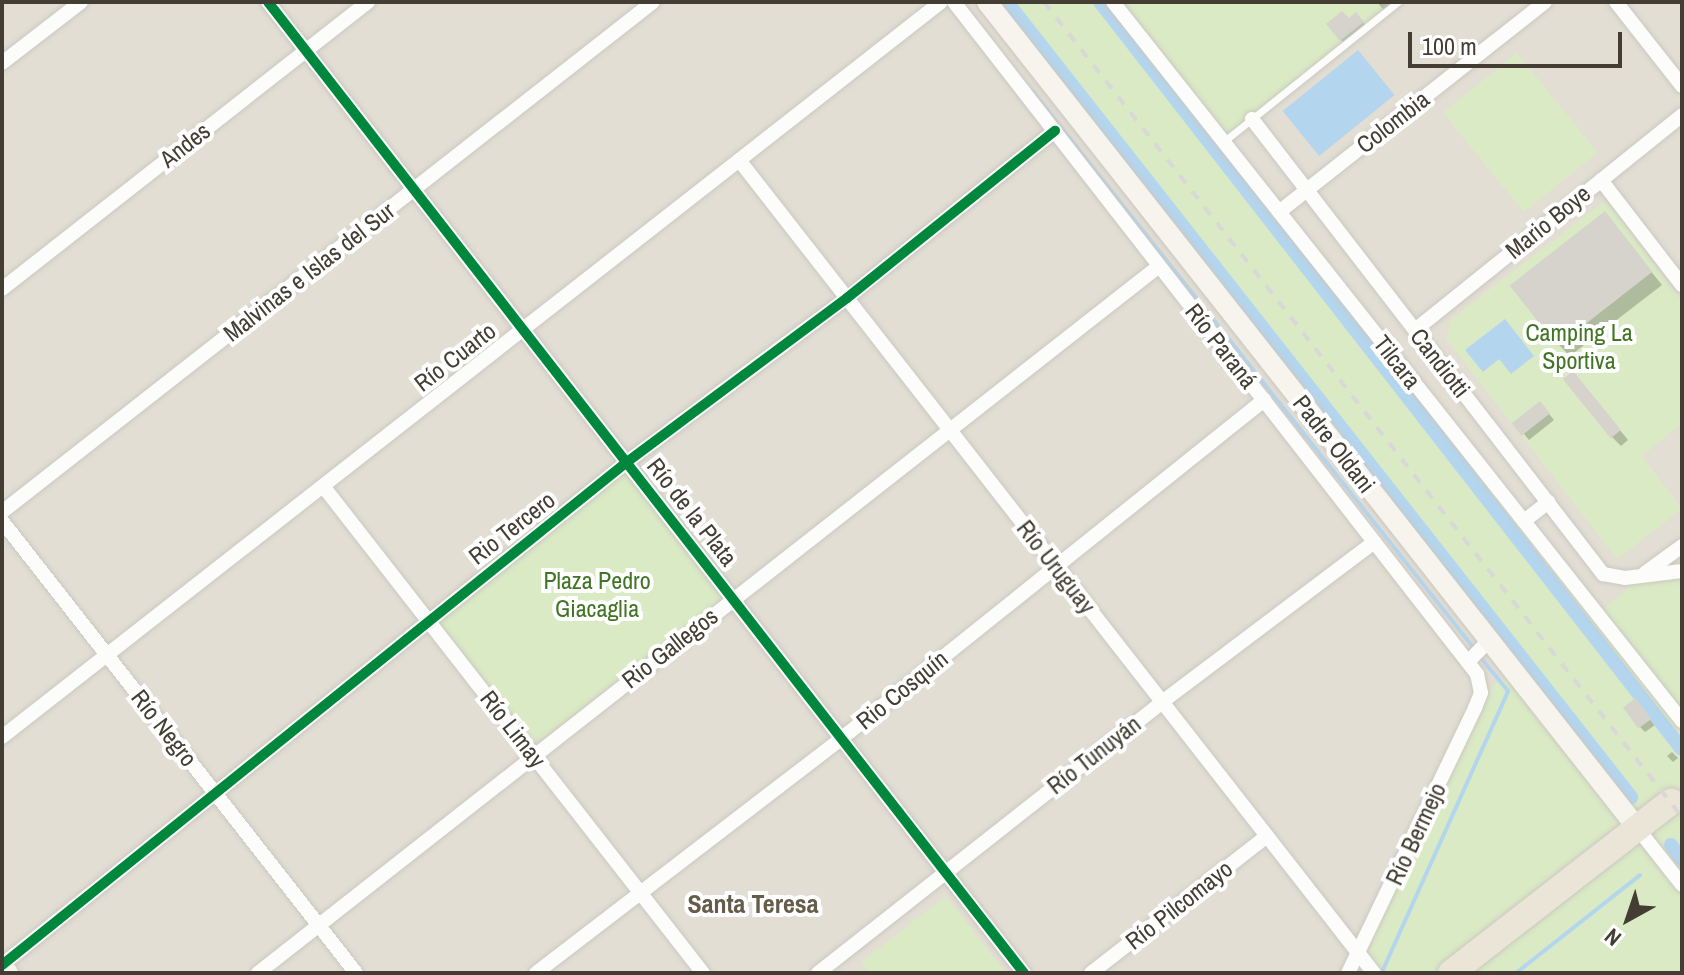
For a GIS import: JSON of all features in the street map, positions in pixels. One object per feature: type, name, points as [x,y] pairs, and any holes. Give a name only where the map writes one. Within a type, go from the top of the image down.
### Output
[{"type":"highway","points":[[1451,973],[1676,798]]},
{"type":"main road","name":"Padre Oldani","points":[[987,2],[1638,829]]},
{"type":"main road","points":[[2,965],[8,973]]},
{"type":"street","points":[[2,63],[81,2]]},
{"type":"street","name":"Río de la Plata","points":[[268,2],[1024,973]]},
{"type":"street","name":"Andes","points":[[2,289],[368,2]]},
{"type":"street","name":"Malvinas e Islas del Sur","points":[[2,512],[653,2]]},
{"type":"street","name":"Río Cuarto","points":[[2,737],[941,2]]},
{"type":"street","name":"Río Paraná","points":[[954,2],[1468,662],[1477,674],[1481,693]]},
{"type":"street","name":"Tilcara","points":[[1113,2],[1682,721]]},
{"type":"street","name":"Colombia","points":[[1279,212],[1545,2]]},
{"type":"street","points":[[1616,2],[1682,86]]},
{"type":"street","name":"Mario Boye","points":[[1415,330],[1682,115]]},
{"type":"street","name":"Candiotti","points":[[1252,119],[1603,574],[1645,574]]},
{"type":"street","name":"Rio Tercero","points":[[2,965],[214,791],[627,462],[847,298],[1055,131]]},
{"type":"street","name":"Río Uruguay","points":[[739,160],[1374,973]]},
{"type":"street","points":[[1601,180],[1682,285]]},
{"type":"street","name":"Rio Gallegos","points":[[258,973],[1159,266]]},
{"type":"street","name":"Rio Cosquín","points":[[536,973],[842,738],[1264,400]]},
{"type":"street","name":"Río Limay","points":[[323,486],[703,973]]},
{"type":"street","points":[[1524,521],[1548,502]]},
{"type":"street","name":"Río Negro","points":[[2,521],[356,973]]},
{"type":"street","name":"Río Tunuyán","points":[[818,973],[1162,702],[1374,542]]},
{"type":"street","points":[[1645,574],[1682,546]]},
{"type":"street","points":[[1645,574],[1682,571]]},
{"type":"street","points":[[1468,662],[1489,640]]},
{"type":"street","name":"Río Bermejo","points":[[1348,973],[1481,693]]},
{"type":"street","name":"Padre Oldani","points":[[1638,829],[1682,885]]},
{"type":"street","name":"Río Pilcomayo","points":[[1091,973],[1267,836]]},
{"type":"lane","points":[[1223,142],[1398,2]]},
{"type":"shaded area","points":[[2,2],[1682,2],[1682,973],[2,973]]},
{"type":"green space","points":[[987,2],[1398,2],[1223,142],[1598,614],[1645,574],[1682,571],[1682,973],[1348,973],[1481,693],[1514,672]]},
{"type":"green space","points":[[1517,53],[1598,152],[1524,212],[1443,113]]},
{"type":"green space","name":"Camping La Sportiva","points":[[1606,200],[1682,301],[1682,423],[1642,456],[1682,509],[1617,559],[1446,339],[1451,319]]},
{"type":"green space","name":"Plaza Pedro Giacaglia","points":[[622,473],[630,473],[724,598],[542,739],[533,738],[440,627],[439,618]]},
{"type":"green space","points":[[946,896],[1006,973],[869,973],[861,962]]},
{"type":"water","points":[[1358,50],[1395,95],[1319,156],[1283,111]]},
{"type":"water","points":[[1505,319],[1534,356],[1511,374],[1499,359],[1483,372],[1465,350]]},
{"type":"building","points":[[1342,11],[1349,18],[1356,12],[1364,22],[1340,41],[1326,24]]},
{"type":"building","points":[[1605,211],[1652,272],[1557,346],[1510,285]]},
{"type":"building","points":[[1573,371],[1621,430],[1611,438],[1563,379]]},
{"type":"building","points":[[1540,401],[1550,414],[1521,436],[1512,423]]},
{"type":"building","points":[[1636,698],[1651,719],[1638,728],[1623,707]]},
{"type":"waterway","points":[[1007,2],[1631,797]]},
{"type":"waterway","points":[[1100,2],[1681,748]]},
{"type":"waterway","points":[[1032,91],[1473,647]]},
{"type":"waterway","points":[[1382,972],[1508,691],[1481,658]]},
{"type":"waterway","points":[[1671,845],[1682,860]]},
{"type":"waterway","points":[[1516,973],[1640,875]]},
{"type":"railway","points":[[1044,2],[1682,817]]},
{"type":"cycle path","points":[[268,2],[1024,973]]},
{"type":"cycle path","points":[[2,965],[627,462],[847,298],[1055,131]]},
{"type":"district","name":"Santa Teresa","points":[[753,904]]}]
